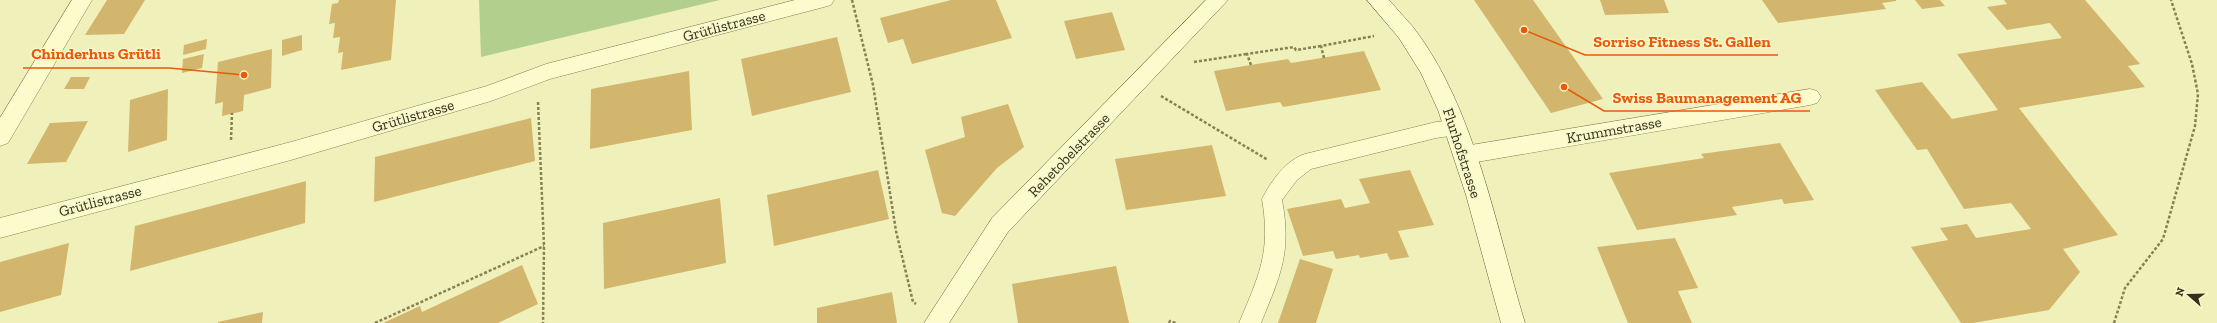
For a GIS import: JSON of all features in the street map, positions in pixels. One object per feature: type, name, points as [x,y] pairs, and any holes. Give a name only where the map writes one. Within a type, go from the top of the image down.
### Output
[{"type":"street","points":[[0,137],[38,70],[82,0]]},
{"type":"street","name":"Rehetobelstrasse","points":[[928,315],[1000,225],[1218,0]]},
{"type":"street","name":"Flurhofstrasse","points":[[1377,0],[1409,37],[1433,75],[1456,128],[1513,323]]},
{"type":"street","name":"Grütlistrasse","points":[[0,228],[291,151],[491,93],[546,72],[812,2]]},
{"type":"street","name":"Krummstrasse","points":[[1465,155],[1810,97]]},
{"type":"lane","points":[[1250,323],[1274,263],[1276,224],[1272,199],[1290,174],[1305,162],[1326,156],[1436,130],[1456,128]]},
{"type":"path","points":[[852,0],[873,85],[896,231],[913,302],[928,315]]},
{"type":"path","points":[[2114,323],[2125,288],[2162,239],[2195,126],[2198,94],[2192,64],[2171,0]]},
{"type":"path","points":[[1187,63],[1294,47],[1296,50],[1382,35]]},
{"type":"path","points":[[1321,46],[1324,58]]},
{"type":"path","points":[[1247,54],[1251,65]]},
{"type":"path","points":[[1155,92],[1270,162]]},
{"type":"path","points":[[538,101],[544,246],[543,323]]},
{"type":"path","points":[[230,146],[232,113]]},
{"type":"path","points":[[375,323],[544,246]]},
{"type":"path","points":[[1169,323],[1170,321],[1176,323]]},
{"type":"green space","points":[[479,0],[720,0],[481,57]]},
{"type":"building","points":[[107,0],[145,0],[124,34],[85,35]]},
{"type":"building","points":[[339,0],[396,0],[391,60],[341,70],[343,52],[338,53],[340,37],[333,38],[335,23],[329,24],[332,4],[338,3]]},
{"type":"building","points":[[951,0],[996,0],[1012,38],[912,64],[903,39],[888,43],[880,18]]},
{"type":"building","points":[[1474,0],[1533,0],[1603,99],[1551,113]]},
{"type":"building","points":[[1600,0],[1664,0],[1669,13],[1605,15]]},
{"type":"building","points":[[1762,0],[1896,1],[1882,3],[1886,9],[1778,23]]},
{"type":"building","points":[[1915,0],[1940,0],[1945,6],[1922,9]]},
{"type":"building","points":[[2004,0],[2085,0],[2140,64],[2128,66],[2145,87],[2019,108],[2118,235],[2063,249],[2080,272],[2049,310],[1973,323],[1961,323],[1911,247],[1948,240],[1940,228],[1967,224],[1976,238],[2031,229],[2011,203],[1964,209],[1927,149],[1917,150],[1875,90],[1922,82],[1952,119],[1998,110],[1957,54],[2062,38],[2050,23],[2007,30],[1987,7],[2007,4]]},
{"type":"building","points":[[1112,12],[1125,50],[1076,59],[1064,21]]},
{"type":"building","points":[[302,35],[302,50],[282,56],[282,40]]},
{"type":"building","points":[[837,37],[851,92],[752,116],[741,59]]},
{"type":"building","points":[[207,39],[206,49],[183,55],[184,45]]},
{"type":"building","points":[[272,49],[271,88],[244,95],[243,111],[222,116],[223,102],[215,104],[218,62]]},
{"type":"building","points":[[1364,51],[1381,90],[1283,107],[1280,102],[1226,111],[1214,71],[1288,59],[1291,63]]},
{"type":"building","points":[[204,54],[202,68],[182,73],[183,59]]},
{"type":"building","points":[[689,71],[692,130],[590,149],[591,89]]},
{"type":"building","points":[[71,77],[90,77],[84,89],[64,89]]},
{"type":"building","points":[[168,89],[167,140],[128,152],[130,100]]},
{"type":"building","points":[[1008,104],[1024,147],[997,168],[955,216],[942,213],[925,150],[965,137],[961,117]]},
{"type":"building","points":[[531,118],[535,161],[374,202],[375,157]]},
{"type":"building","points":[[88,121],[66,162],[27,164],[50,123]]},
{"type":"building","points":[[1780,143],[1814,200],[1784,204],[1782,199],[1732,207],[1737,215],[1637,230],[1609,173],[1704,158],[1701,154]]},
{"type":"building","points":[[1212,145],[1226,196],[1126,210],[1115,159]]},
{"type":"building","points":[[878,170],[889,219],[774,246],[767,195]]},
{"type":"building","points":[[1410,170],[1434,225],[1398,231],[1409,257],[1390,260],[1387,253],[1360,258],[1359,255],[1336,259],[1333,251],[1303,256],[1287,209],[1341,199],[1345,208],[1370,203],[1359,179]]},
{"type":"building","points":[[306,181],[305,223],[130,271],[135,226]]},
{"type":"building","points":[[720,198],[726,263],[604,289],[603,223]]},
{"type":"building","points":[[1675,238],[1698,288],[1678,291],[1692,323],[1628,323],[1597,247]]},
{"type":"building","points":[[69,243],[61,295],[0,312],[0,262]]},
{"type":"building","points":[[1300,259],[1333,269],[1316,323],[1278,323]]},
{"type":"building","points":[[522,265],[538,304],[498,323],[383,323],[420,306],[422,312]]},
{"type":"building","points":[[1116,266],[1129,323],[1018,323],[1012,284]]},
{"type":"building","points":[[892,292],[897,323],[817,323],[817,308]]},
{"type":"building","points":[[263,312],[262,323],[218,323],[218,322]]},
{"type":"place","name":"Sorriso Fitness St. Gallen","points":[[1524,30]]},
{"type":"place","name":"Chinderhus Grütli","points":[[244,75]]},
{"type":"place","name":"Swiss Baumanagement AG","points":[[1564,87]]}]
